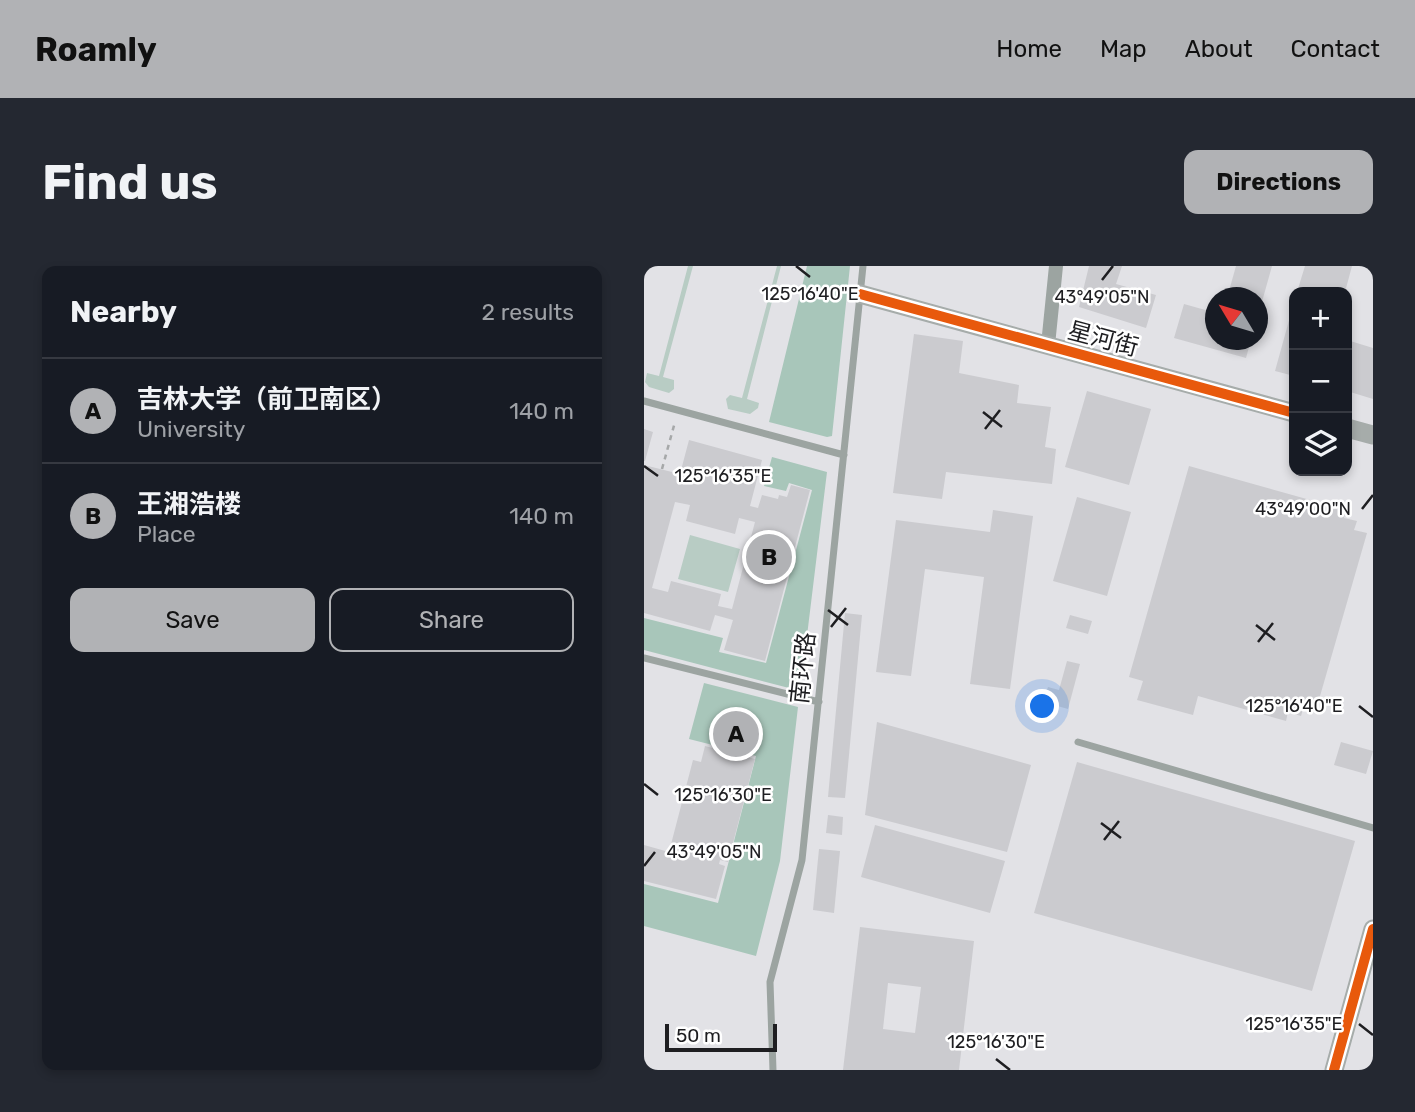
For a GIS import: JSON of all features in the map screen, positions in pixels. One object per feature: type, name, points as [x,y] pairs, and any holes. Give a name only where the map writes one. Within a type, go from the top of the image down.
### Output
[{"type":"street","points":[[1048,345],[1056,266]]},
{"type":"street","name":"星河街","points":[[860,295],[1289,412]]},
{"type":"street","points":[[1352,429],[1373,435]]},
{"type":"street","points":[[1334,1070],[1373,929]]},
{"type":"lane","name":"南环路","points":[[773,1070],[769,982],[802,860],[863,266]]},
{"type":"lane","points":[[644,401],[844,455]]},
{"type":"lane","points":[[644,658],[818,702]]},
{"type":"lane","points":[[1078,742],[1373,828]]},
{"type":"path","points":[[662,469],[678,410]]},
{"type":"green space","points":[[688,266],[693,266],[663,377],[674,380],[674,389],[669,393],[649,387],[645,382],[647,373],[659,376]]},
{"type":"green space","points":[[777,266],[781,266],[747,399],[759,403],[758,408],[750,414],[728,409],[726,399],[730,395],[742,398]]},
{"type":"green space","points":[[807,266],[850,266],[832,436],[827,437],[769,422]]},
{"type":"green space","points":[[772,457],[827,472],[801,685],[789,688],[644,650],[644,618],[723,638],[719,652],[766,663],[812,490],[789,483],[786,491],[764,486]]},
{"type":"green space","points":[[690,535],[740,549],[728,592],[678,579]]},
{"type":"green space","points":[[704,683],[798,707],[780,861],[756,956],[644,926],[644,884],[718,903],[756,756],[689,739]]},
{"type":"building","points":[[1089,266],[1122,266],[1116,284],[1156,295],[1146,328],[1079,307]]},
{"type":"building","points":[[1236,266],[1272,266],[1266,287],[1230,287]]},
{"type":"building","points":[[1305,266],[1352,266],[1346,287],[1299,287]]},
{"type":"building","points":[[1184,304],[1205,310],[1205,347],[1174,338]]},
{"type":"building","points":[[1289,320],[1289,375],[1275,371]]},
{"type":"building","points":[[914,334],[963,341],[959,373],[1019,385],[1017,403],[1051,407],[1045,447],[1056,449],[1052,484],[946,472],[942,499],[893,493]]},
{"type":"building","points":[[1352,342],[1373,348],[1373,399],[1352,393]]},
{"type":"building","points":[[1217,350],[1248,350],[1246,358]]},
{"type":"building","points":[[1087,391],[1151,409],[1129,485],[1065,467]]},
{"type":"building","points":[[644,429],[653,432],[645,461],[644,461]]},
{"type":"building","points":[[689,440],[762,460],[750,506],[758,508],[762,495],[778,499],[779,495],[787,497],[791,485],[810,490],[765,661],[724,650],[733,620],[715,615],[710,631],[644,613],[644,465],[680,474]],"holes":[[[675,502],[690,505],[686,521],[735,534],[739,518],[755,522],[732,609],[718,606],[721,594],[671,581],[668,592],[652,588]]]},
{"type":"building","points":[[1189,466],[1346,510],[1344,518],[1357,521],[1354,530],[1367,533],[1316,710],[1304,706],[1301,716],[1288,712],[1286,721],[1198,696],[1193,715],[1137,700],[1143,681],[1129,677]]},
{"type":"building","points":[[1077,497],[1131,512],[1107,596],[1053,581]]},
{"type":"building","points":[[993,510],[1033,516],[1010,689],[970,684],[984,577],[925,569],[911,676],[876,672],[896,520],[990,532]]},
{"type":"building","points":[[845,613],[862,615],[845,798],[828,797]]},
{"type":"building","points":[[1070,615],[1092,621],[1088,634],[1066,628]]},
{"type":"building","points":[[1067,661],[1080,664],[1068,709],[1043,702],[1048,687],[1059,690]]},
{"type":"building","points":[[877,722],[1031,765],[1007,852],[865,815]]},
{"type":"building","points":[[1341,742],[1373,751],[1366,774],[1334,765]]},
{"type":"building","points":[[705,746],[755,759],[728,862],[720,860],[719,864],[725,866],[716,899],[644,881],[644,845],[669,852],[693,760],[701,762]]},
{"type":"building","points":[[1077,762],[1355,841],[1312,991],[1034,913]]},
{"type":"building","points":[[828,815],[843,817],[842,835],[826,833]]},
{"type":"building","points":[[875,825],[1005,861],[990,913],[861,877]]},
{"type":"building","points":[[819,849],[840,851],[834,913],[813,910]]},
{"type":"building","points":[[860,927],[974,941],[959,1070],[843,1070]],"holes":[[[888,983],[921,987],[915,1033],[883,1029]]]},
{"type":"cycle path","points":[[860,294],[1289,412]]},
{"type":"cycle path","points":[[1334,1070],[1373,929]]},
{"type":"place","name":"王湘浩楼","points":[[769,557]]},
{"type":"place","name":"吉林大学（前卫南区）","points":[[736,734]]}]
